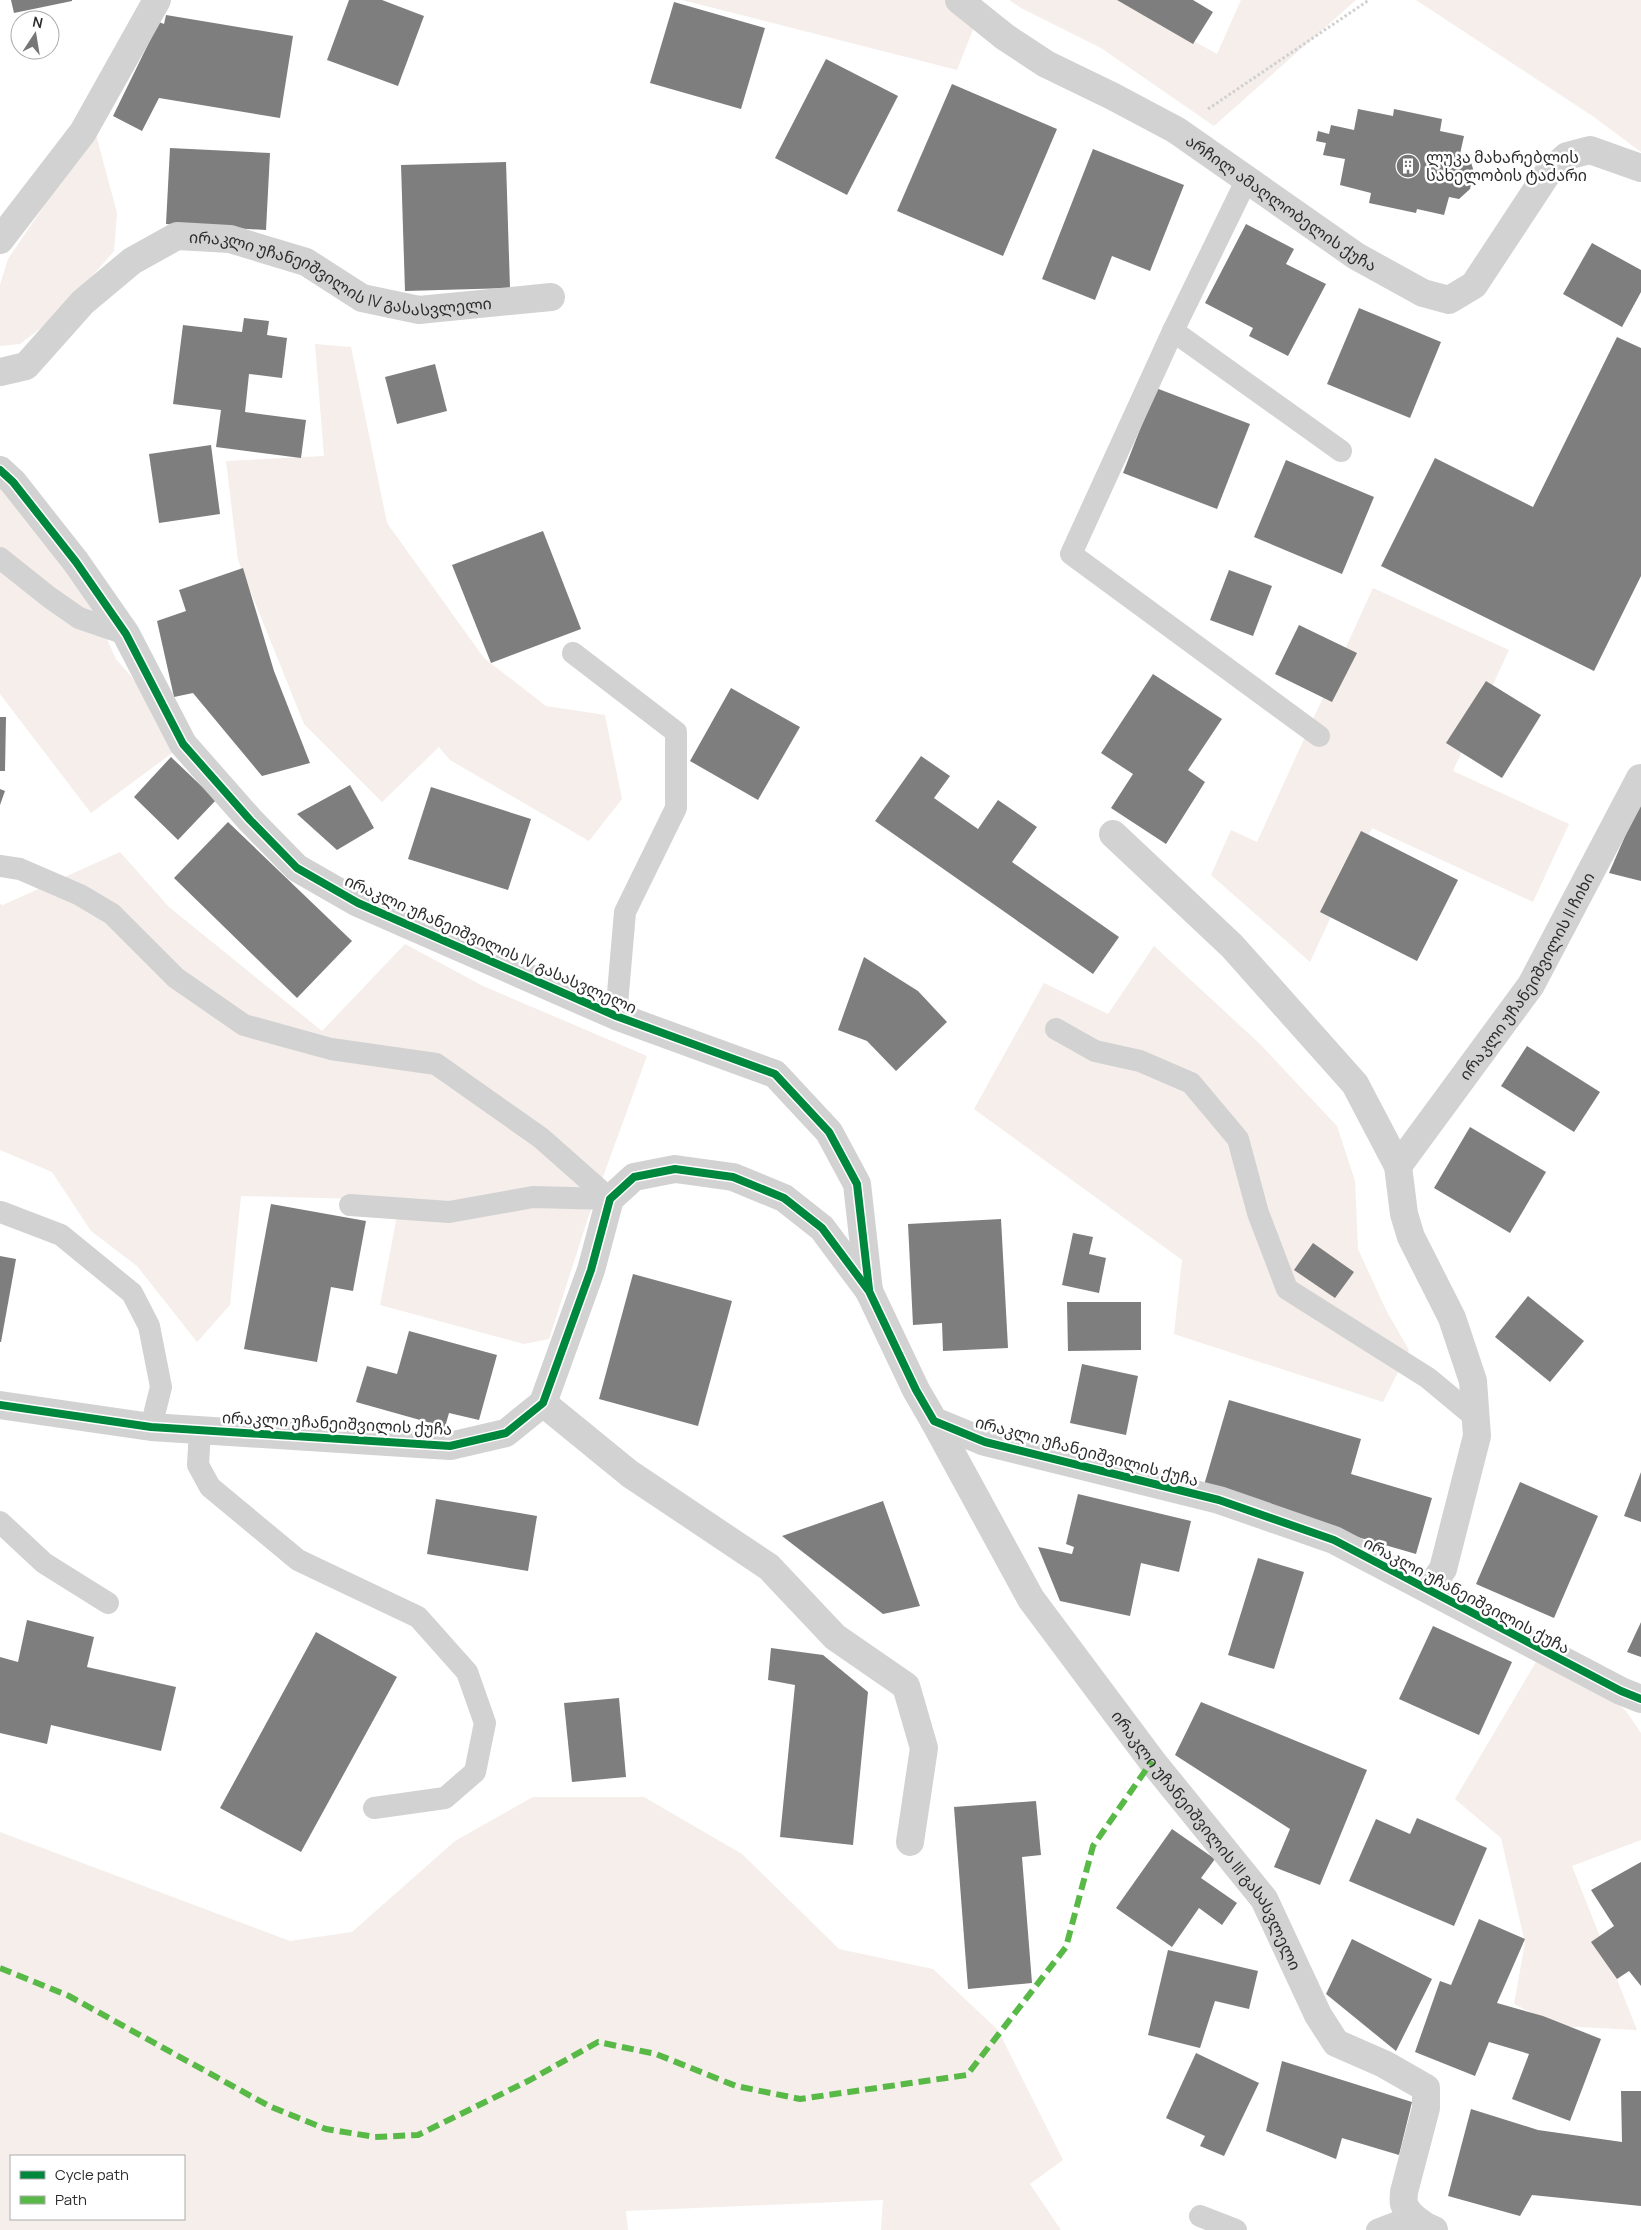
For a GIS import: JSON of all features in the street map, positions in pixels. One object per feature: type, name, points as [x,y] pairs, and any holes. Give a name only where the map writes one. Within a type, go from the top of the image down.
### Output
[{"type":"street","points":[[0,240],[4,232],[83,132],[157,0]]},
{"type":"street","name":"არჩილ ამაღლობელის ქუჩა","points":[[959,0],[1004,37],[1046,64],[1176,130],[1356,256],[1423,293],[1450,300],[1474,285],[1548,174],[1567,156],[1590,150],[1641,168]]},
{"type":"street","name":"ირაკლი უჩანეიშვილის IV გასასვლელი","points":[[0,372],[26,366],[83,302],[132,261],[177,236],[230,239],[287,256],[306,262],[362,298],[419,310],[551,297]]},
{"type":"street","name":"ირაკლი უჩანეიშვილის IV გასასვლელი","points":[[0,470],[13,482],[76,562],[126,634],[183,744],[250,820],[297,868],[358,903],[616,1016],[775,1074],[829,1132],[857,1184],[869,1291]]},
{"type":"street","name":"ირაკლი უჩანეიშვილის II ჩიხი","points":[[1398,1166],[1531,985],[1640,778]]},
{"type":"street","points":[[1113,834],[1232,946],[1355,1084],[1398,1166],[1404,1214],[1411,1237],[1452,1318],[1473,1381],[1476,1418],[1477,1436],[1443,1569],[1429,1589]]},
{"type":"street","points":[[910,1842],[924,1748],[906,1686],[835,1637],[769,1568],[630,1474],[543,1403],[591,1270],[610,1199],[634,1177],[675,1168],[733,1177],[784,1198],[822,1228],[869,1291],[916,1390],[934,1421]]},
{"type":"street","name":"ირაკლი უჩანეიშვილის ქუჩა","points":[[0,1405],[151,1427],[450,1446],[506,1433],[543,1403]]},
{"type":"street","name":"ირაკლი უჩანეიშვილის ქუჩა","points":[[934,1421],[985,1442],[1219,1500],[1334,1540],[1620,1691],[1641,1698]]},
{"type":"street","name":"ირაკლი უჩანეიშვილის III გასასვლელი","points":[[934,1421],[1031,1599],[1152,1761],[1264,1899],[1318,2015],[1336,2043],[1384,2064],[1426,2088],[1426,2108],[1404,2192],[1404,2204],[1423,2223]]},
{"type":"lane","points":[[1247,179],[1173,331],[1071,554],[1319,736]]},
{"type":"lane","points":[[1173,331],[1341,450]]},
{"type":"lane","points":[[0,558],[48,597],[79,618],[126,634]]},
{"type":"lane","points":[[573,653],[676,732],[676,808],[625,912],[616,1016]]},
{"type":"lane","points":[[0,866],[20,869],[80,895],[112,914],[176,978],[244,1025],[331,1049],[436,1064],[541,1138],[610,1199]]},
{"type":"lane","points":[[1056,1029],[1095,1051],[1140,1061],[1191,1083],[1238,1139],[1258,1213],[1286,1289],[1428,1378],[1476,1418]]},
{"type":"lane","points":[[350,1205],[449,1212],[533,1197],[610,1199]]},
{"type":"lane","points":[[1,1212],[61,1235],[132,1293],[148,1326],[162,1388],[151,1427]]},
{"type":"lane","points":[[200,1430],[198,1465],[210,1487],[298,1560],[418,1617],[467,1672],[485,1723],[475,1772],[445,1798],[374,1808]]},
{"type":"lane","points":[[0,1522],[44,1563],[108,1603]]},
{"type":"lane","points":[[1200,2216],[1236,2230]]},
{"type":"lane","points":[[1377,2230],[1423,2223]]},
{"type":"path","points":[[1176,130],[1370,0]]},
{"type":"shaded area","points":[[682,0],[959,0],[978,17],[957,70]]},
{"type":"shaded area","points":[[1009,0],[1120,0],[1217,54],[1241,0],[1356,0],[1214,126],[1101,48],[1021,8]]},
{"type":"shaded area","points":[[1416,0],[1641,0],[1641,152],[1594,117]]},
{"type":"shaded area","points":[[95,131],[117,213],[114,251],[59,314],[20,344],[0,346],[0,285],[8,259]]},
{"type":"shaded area","points":[[315,344],[351,347],[387,523],[484,658],[546,706],[605,715],[622,799],[589,841],[450,760],[439,747],[382,802],[304,724],[238,560],[226,461],[324,456]]},
{"type":"shaded area","points":[[0,486],[80,580],[116,659],[187,742],[91,813],[0,694]]},
{"type":"shaded area","points":[[1373,588],[1509,650],[1453,771],[1569,824],[1533,902],[1372,828],[1310,962],[1211,875],[1231,830],[1257,842]]},
{"type":"shaded area","points":[[120,852],[169,907],[322,1031],[405,944],[483,986],[647,1056],[588,1218],[549,1339],[524,1344],[380,1305],[400,1200],[241,1196],[230,1305],[197,1342],[137,1266],[91,1231],[52,1172],[0,1150],[0,904],[3,905]]},
{"type":"shaded area","points":[[1154,946],[1260,1044],[1337,1126],[1355,1181],[1358,1249],[1386,1310],[1409,1350],[1383,1402],[1174,1334],[1182,1260],[974,1109],[1044,983],[1108,1014]]},
{"type":"shaded area","points":[[1536,1662],[1604,1691],[1626,1711],[1641,1733],[1641,1840],[1572,1866],[1637,2030],[1558,2026],[1514,2004],[1525,1943],[1501,1838],[1455,1799]]},
{"type":"shaded area","points":[[533,1797],[644,1797],[742,1854],[839,1949],[933,1969],[998,2030],[1063,2160],[1030,2184],[1061,2230],[881,2230],[883,2200],[626,2211],[628,2230],[0,2230],[0,1832],[290,1941],[352,1932],[455,1841]]},
{"type":"building","points":[[11,0],[72,0],[28,10],[13,10]]},
{"type":"building","points":[[349,0],[382,0],[424,16],[398,86],[327,60]]},
{"type":"building","points":[[1117,0],[1193,0],[1213,12],[1193,44]]},
{"type":"building","points":[[674,2],[765,28],[741,109],[650,83]]},
{"type":"building","points":[[166,15],[293,36],[280,118],[159,98],[142,131],[113,116],[159,22],[164,24]]},
{"type":"building","points":[[826,59],[898,96],[847,195],[775,158]]},
{"type":"building","points":[[952,84],[1057,129],[1003,256],[897,211]]},
{"type":"building","name":"ლუკა მახარებლის სახელობის ტაძარი","points":[[1358,109],[1393,116],[1394,109],[1442,119],[1440,131],[1464,136],[1460,154],[1469,156],[1474,172],[1470,189],[1459,199],[1449,197],[1444,215],[1417,209],[1416,213],[1369,203],[1371,193],[1340,185],[1345,159],[1323,155],[1326,143],[1316,141],[1318,131],[1329,134],[1331,125],[1354,130]]},
{"type":"building","points":[[170,148],[270,153],[266,230],[166,224]]},
{"type":"building","points":[[1093,149],[1184,185],[1150,271],[1112,256],[1095,300],[1042,279]]},
{"type":"building","points":[[506,162],[510,288],[405,291],[401,165]]},
{"type":"building","points":[[1246,224],[1294,249],[1286,264],[1326,284],[1288,356],[1249,336],[1253,328],[1205,303]]},
{"type":"building","points":[[1592,243],[1641,270],[1641,292],[1622,327],[1563,294]]},
{"type":"building","points":[[1359,308],[1441,342],[1410,418],[1327,384]]},
{"type":"building","points":[[244,318],[269,321],[267,335],[287,338],[282,378],[249,374],[245,412],[306,420],[301,458],[216,447],[221,410],[173,404],[183,325],[242,332]]},
{"type":"building","points":[[1617,337],[1641,348],[1641,576],[1594,671],[1381,566],[1435,458],[1533,507]]},
{"type":"building","points":[[435,364],[447,411],[397,424],[385,377]]},
{"type":"building","points":[[1156,388],[1250,424],[1217,509],[1123,473]]},
{"type":"building","points":[[211,445],[220,514],[159,523],[149,454]]},
{"type":"building","points":[[1286,460],[1374,497],[1342,574],[1254,537]]},
{"type":"building","points":[[543,531],[581,629],[491,663],[452,565]]},
{"type":"building","points":[[243,568],[274,671],[310,763],[262,776],[193,693],[174,697],[157,621],[186,611],[179,590]]},
{"type":"building","points":[[1229,570],[1272,586],[1253,636],[1210,620]]},
{"type":"building","points":[[1299,625],[1357,653],[1332,702],[1275,674]]},
{"type":"building","points":[[1153,674],[1222,719],[1188,770],[1205,782],[1166,844],[1111,808],[1133,774],[1101,753]]},
{"type":"building","points":[[1486,681],[1541,715],[1502,778],[1446,743]]},
{"type":"building","points":[[731,688],[800,727],[758,800],[690,761]]},
{"type":"building","points":[[0,717],[6,717],[5,771],[0,771]]},
{"type":"building","points":[[921,756],[950,776],[934,798],[978,829],[998,800],[1037,827],[1012,862],[1119,937],[1093,974],[875,821]]},
{"type":"building","points":[[171,757],[216,800],[178,840],[134,797]]},
{"type":"building","points":[[350,785],[374,828],[337,850],[297,814]]},
{"type":"building","points":[[431,787],[531,819],[508,890],[408,859]]},
{"type":"building","points":[[0,789],[5,791],[0,805]]},
{"type":"building","points":[[1639,804],[1641,805],[1641,881],[1609,873]]},
{"type":"building","points":[[228,822],[352,941],[297,998],[174,878]]},
{"type":"building","points":[[1361,831],[1458,880],[1417,961],[1320,912]]},
{"type":"building","points":[[864,957],[918,991],[947,1022],[896,1071],[867,1041],[838,1030]]},
{"type":"building","points":[[1527,1046],[1600,1092],[1574,1132],[1501,1086]]},
{"type":"building","points":[[1470,1127],[1546,1172],[1510,1233],[1434,1188]]},
{"type":"building","points":[[271,1204],[366,1221],[353,1291],[331,1287],[317,1362],[244,1349]]},
{"type":"building","points":[[1001,1219],[1008,1348],[943,1351],[942,1323],[913,1325],[908,1224]]},
{"type":"building","points":[[1073,1233],[1093,1237],[1089,1254],[1106,1258],[1099,1293],[1062,1285]]},
{"type":"building","points":[[1313,1243],[1354,1272],[1335,1298],[1294,1270]]},
{"type":"building","points":[[0,1256],[16,1259],[1,1342],[0,1342]]},
{"type":"building","points":[[633,1274],[732,1301],[698,1426],[599,1399]]},
{"type":"building","points":[[1528,1296],[1584,1341],[1550,1382],[1495,1337]]},
{"type":"building","points":[[1067,1302],[1141,1302],[1141,1350],[1068,1351]]},
{"type":"building","points":[[409,1331],[497,1355],[479,1420],[449,1413],[445,1427],[356,1402],[367,1366],[397,1374]]},
{"type":"building","points":[[1082,1364],[1138,1376],[1126,1435],[1070,1423]]},
{"type":"building","points":[[1229,1400],[1361,1439],[1351,1474],[1432,1498],[1416,1554],[1202,1492]]},
{"type":"building","points":[[1641,1472],[1641,1522],[1624,1516]]},
{"type":"building","points":[[1520,1482],[1598,1516],[1554,1618],[1476,1584]]},
{"type":"building","points":[[1078,1494],[1191,1521],[1179,1572],[1141,1563],[1130,1616],[1060,1601],[1038,1547],[1072,1554],[1074,1547],[1066,1544]]},
{"type":"building","points":[[436,1499],[537,1516],[528,1571],[427,1554]]},
{"type":"building","points":[[883,1501],[920,1606],[883,1614],[782,1536]]},
{"type":"building","points":[[1258,1558],[1304,1572],[1274,1669],[1228,1655]]},
{"type":"building","points":[[27,1620],[94,1637],[87,1667],[176,1687],[161,1751],[51,1725],[47,1744],[0,1733],[0,1657],[18,1662]]},
{"type":"building","points":[[1641,1622],[1641,1657],[1627,1652]]},
{"type":"building","points":[[1433,1626],[1512,1662],[1479,1735],[1399,1699]]},
{"type":"building","points":[[316,1632],[397,1677],[301,1852],[220,1808]]},
{"type":"building","points":[[771,1648],[823,1655],[868,1692],[853,1845],[780,1837],[795,1685],[768,1680]]},
{"type":"building","points":[[619,1698],[626,1777],[572,1782],[564,1703]]},
{"type":"building","points":[[1201,1702],[1367,1770],[1320,1885],[1274,1867],[1290,1829],[1175,1755]]},
{"type":"building","points":[[1036,1801],[1041,1855],[1022,1857],[1032,1983],[968,1989],[954,1807]]},
{"type":"building","points":[[1417,1818],[1487,1848],[1454,1926],[1349,1881],[1376,1819],[1410,1834]]},
{"type":"building","points":[[1172,1829],[1215,1859],[1201,1878],[1237,1903],[1222,1925],[1199,1908],[1172,1947],[1116,1908]]},
{"type":"building","points":[[1641,1862],[1641,1986],[1629,1971],[1617,1979],[1591,1942],[1614,1926],[1591,1890]]},
{"type":"building","points":[[1479,1919],[1525,1939],[1497,2003],[1543,2016],[1601,2039],[1570,2121],[1512,2099],[1529,2054],[1489,2042],[1475,2076],[1415,2052],[1440,1981],[1451,1985]]},
{"type":"building","points":[[1352,1939],[1432,1979],[1396,2051],[1326,1994]]},
{"type":"building","points":[[1168,1950],[1258,1971],[1249,2009],[1215,2001],[1200,2048],[1148,2035]]},
{"type":"building","points":[[1196,2053],[1259,2083],[1224,2156],[1200,2146],[1205,2136],[1166,2118]]},
{"type":"building","points":[[1282,2061],[1412,2102],[1399,2155],[1342,2138],[1336,2159],[1266,2131]]},
{"type":"building","points":[[1621,2091],[1641,2091],[1641,2206],[1532,2195],[1520,2216],[1448,2196],[1471,2109],[1538,2130],[1622,2142]]},
{"type":"marked path","points":[[0,1968],[69,1996],[269,2106],[326,2129],[375,2137],[418,2135],[530,2080],[598,2042],[656,2054],[736,2086],[800,2099],[967,2075],[1066,1947],[1093,1846],[1152,1761]]},
{"type":"cycle path","points":[[0,470],[13,482],[76,562],[126,634],[183,744],[250,820],[297,868],[358,903],[616,1016],[775,1074],[829,1132],[857,1184],[869,1289]]},
{"type":"cycle path","points":[[0,1405],[151,1427],[450,1446],[506,1433],[543,1403],[591,1270],[610,1199],[634,1177],[675,1169],[733,1177],[784,1198],[822,1228],[869,1291],[916,1390],[934,1421],[985,1442],[1219,1500],[1334,1540],[1621,1691],[1641,1699]]},
{"type":"place","name":"ლუკა მახარებლის სახელობის ტაძარი","points":[[1408,166]]}]
